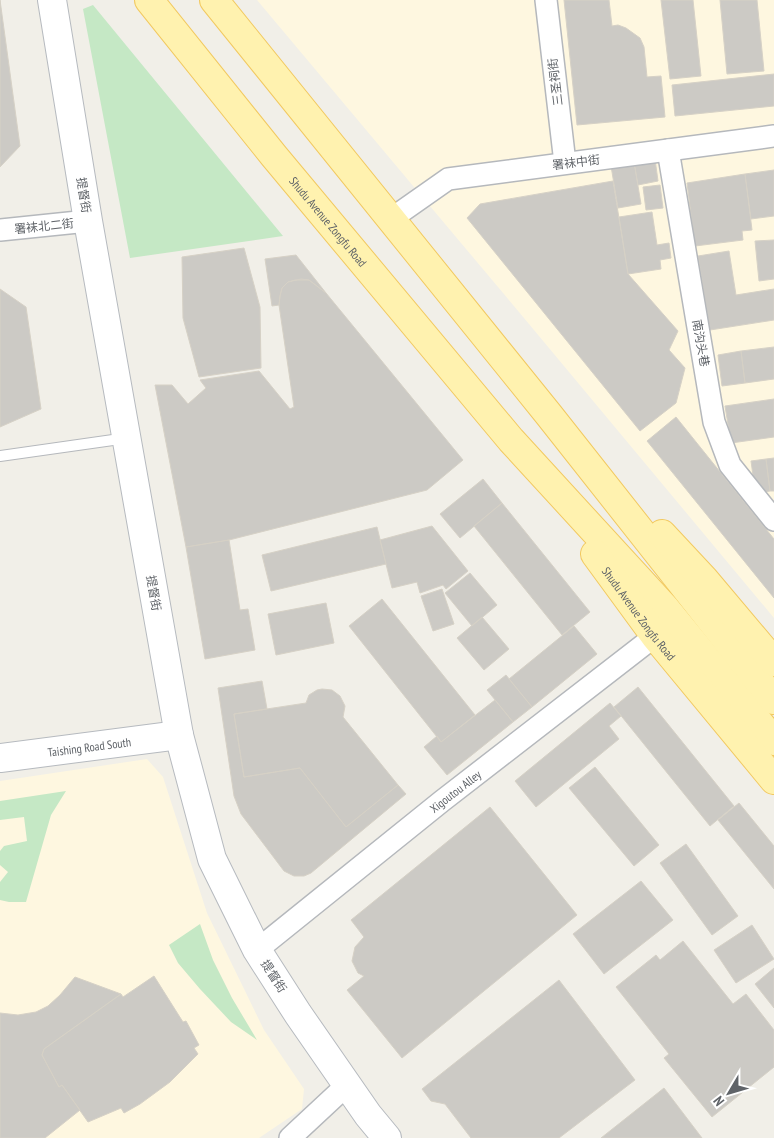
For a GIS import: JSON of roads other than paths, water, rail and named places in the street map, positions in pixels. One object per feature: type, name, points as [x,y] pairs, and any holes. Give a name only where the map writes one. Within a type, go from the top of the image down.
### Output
[{"type":"main road","name":"提督街","points":[[52,0],[88,221],[128,438],[179,735],[212,859],[257,950],[298,1014],[387,1138]]},
{"type":"main road","name":"Shudu Avenue Zongfu Road","points":[[149,0],[274,156],[511,440],[666,609],[774,741]]},
{"type":"main road","points":[[214,0],[549,415],[774,700]]},
{"type":"main road","points":[[549,415],[704,579],[774,662]]},
{"type":"main road","name":"Shudu Avenue Zongfu Road","points":[[511,440],[655,636],[774,780]]},
{"type":"main road","name":"Taishing Road South","points":[[0,758],[179,735]]},
{"type":"street","name":"三圣祠街","points":[[546,0],[565,163]]},
{"type":"street","name":"署袜中街","points":[[391,219],[448,179],[774,136]]},
{"type":"street","name":"南沟头巷","points":[[668,150],[714,422],[730,465],[774,520]]},
{"type":"street","name":"署袜北二街","points":[[0,230],[88,221]]},
{"type":"street","name":"Xigoutou Alley","points":[[257,950],[442,801],[655,636]]},
{"type":"street","points":[[290,1138],[348,1084]]},
{"type":"lane","points":[[0,456],[128,438]]}]
